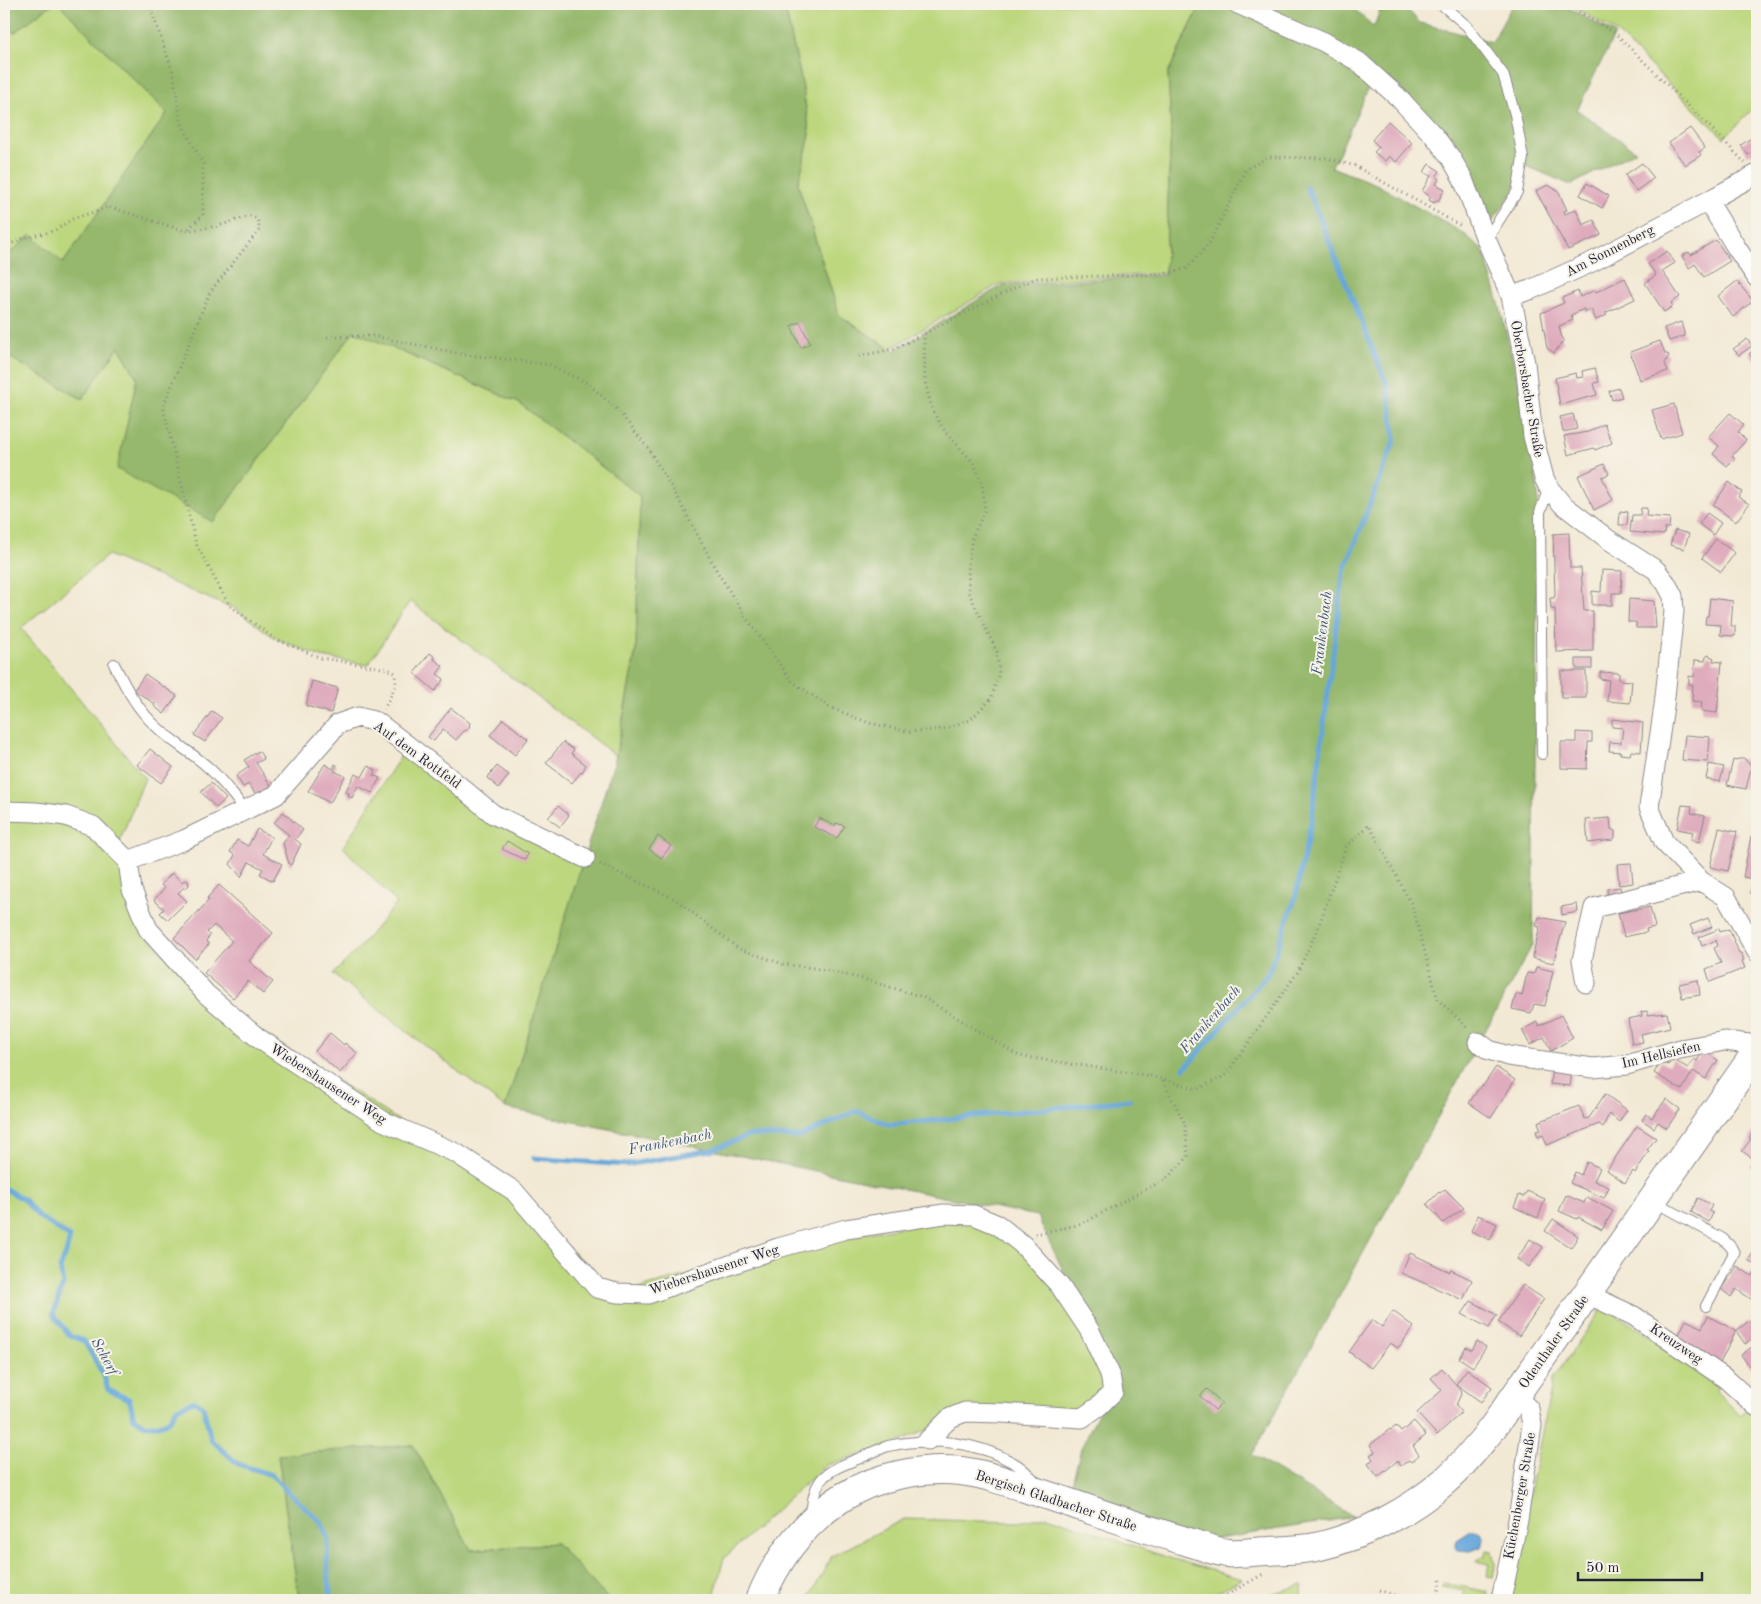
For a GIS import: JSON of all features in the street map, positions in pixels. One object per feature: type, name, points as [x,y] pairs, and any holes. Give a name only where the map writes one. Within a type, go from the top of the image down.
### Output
[{"type":"main road","name":"Odenthaler Straße","points":[[1285,1550],[1315,1547],[1364,1532],[1416,1502],[1447,1480],[1469,1457],[1516,1397],[1757,1051]]},
{"type":"main road","name":"Bergisch Gladbacher Straße","points":[[760,1600],[779,1560],[787,1548],[811,1522],[832,1504],[863,1486],[878,1481],[937,1470],[974,1474],[1053,1497],[1145,1529],[1227,1553],[1285,1550]]},
{"type":"street","name":"Oberborsbacher Straße","points":[[1238,4],[1324,42],[1359,62],[1385,84],[1435,137],[1451,158],[1463,179],[1485,237],[1511,296],[1525,363],[1533,436],[1544,478],[1549,488],[1562,504],[1609,540],[1656,570],[1666,583],[1672,596],[1674,611],[1664,706],[1649,807],[1664,842],[1701,881],[1726,897],[1757,952]]},
{"type":"street","name":"Am Sonnenberg","points":[[1511,296],[1530,290],[1594,260],[1755,175]]},
{"type":"street","points":[[1708,201],[1757,278]]},
{"type":"street","name":"Auf dem Rottfeld","points":[[128,861],[184,840],[276,795],[338,724],[358,717],[377,722],[494,814],[586,858]]},
{"type":"street","points":[[4,811],[36,812],[66,816],[93,826],[128,861]]},
{"type":"street","name":"Wiebershausener Weg","points":[[128,861],[132,890],[148,928],[206,994],[258,1038],[383,1121],[456,1153],[514,1191],[597,1288],[616,1293],[648,1294],[778,1248],[846,1229],[944,1214],[974,1215],[998,1225],[1024,1245],[1060,1286],[1085,1324],[1110,1374],[1113,1392],[1099,1406],[1082,1418],[965,1412],[950,1418],[928,1440]]},
{"type":"street","points":[[1586,983],[1582,960],[1594,908],[1701,881]]},
{"type":"street","name":"Im Hellsiefen","points":[[1478,1042],[1489,1050],[1508,1056],[1593,1068],[1627,1065],[1680,1049],[1725,1041],[1757,1045]]},
{"type":"street","name":"Kreuzweg","points":[[1587,1294],[1634,1316],[1726,1379],[1757,1407]]},
{"type":"street","name":"Küchenberger Straße","points":[[1501,1600],[1518,1520],[1532,1425],[1530,1409],[1516,1397]]},
{"type":"lane","points":[[1441,4],[1467,26],[1504,74],[1515,114],[1523,158],[1517,192],[1492,231],[1485,237]]},
{"type":"lane","points":[[1542,754],[1540,512],[1549,488]]},
{"type":"lane","points":[[114,664],[130,697],[146,718],[191,752],[212,771],[246,810]]},
{"type":"lane","points":[[1652,1201],[1723,1239],[1731,1246],[1734,1253],[1706,1306]]},
{"type":"lane","points":[[811,1522],[816,1488],[831,1470],[887,1447],[928,1440],[954,1442],[1016,1463],[1053,1497]]},
{"type":"path","points":[[150,4],[173,72],[181,122],[203,164],[203,215],[185,231]]},
{"type":"path","points":[[1566,4],[1615,33],[1724,140],[1755,175]]},
{"type":"path","points":[[859,356],[894,349],[1036,278],[1164,274],[1186,269],[1209,244],[1246,169],[1269,157],[1326,158],[1355,166],[1478,237],[1485,237]]},
{"type":"path","points":[[4,248],[20,239],[54,231],[72,219],[108,207],[185,231],[218,226],[250,216],[257,219],[260,228],[210,292],[163,407],[196,544],[229,605],[275,639],[321,658],[388,669],[395,673],[396,685],[377,722]]},
{"type":"path","points":[[327,337],[373,336],[468,355],[550,365],[587,383],[617,409],[648,448],[747,619],[792,681],[829,707],[869,723],[910,732],[943,729],[970,720],[990,699],[999,674],[997,652],[969,593],[968,565],[972,538],[985,510],[982,483],[973,462],[946,433],[933,412],[925,382],[924,334]]},
{"type":"path","points":[[586,858],[675,899],[739,949],[783,964],[820,969],[854,977],[923,997],[1019,1056],[1161,1078],[1197,1089],[1225,1076],[1297,973],[1318,928],[1346,847],[1369,825],[1412,905],[1438,1000],[1461,1021],[1478,1042]]},
{"type":"path","points":[[1010,1234],[1037,1234],[1082,1224],[1166,1179],[1188,1157],[1185,1124],[1161,1078]]},
{"type":"path","points":[[1218,1600],[1273,1567],[1285,1550]]},
{"type":"path","points":[[1437,1600],[1441,1576]]},
{"type":"path","points":[[1379,1590],[1397,1596],[1422,1600]]},
{"type":"path","points":[[1396,1600],[1397,1596]]},
{"type":"green space","points":[[4,4],[52,4],[14,33],[4,26]]},
{"type":"green space","points":[[52,4],[59,4],[167,113],[63,264],[31,235],[4,258],[4,26],[15,32]]},
{"type":"green space","points":[[59,4],[784,4],[802,83],[810,135],[798,184],[839,315],[893,351],[1001,286],[1165,275],[1171,128],[1168,73],[1201,4],[1223,4],[1313,45],[1372,80],[1331,167],[1376,184],[1463,233],[1483,250],[1499,303],[1532,439],[1538,494],[1533,944],[1252,1455],[1354,1517],[1205,1541],[1069,1496],[1081,1448],[1115,1379],[1037,1216],[505,1108],[616,756],[636,649],[640,496],[519,403],[354,331],[213,522],[117,469],[137,378],[119,347],[82,399],[4,354],[4,258],[31,235],[63,263],[167,113]]},
{"type":"green space","points":[[784,4],[1201,4],[1168,73],[1171,128],[1165,273],[999,284],[890,349],[839,315],[798,184],[810,135],[802,83]]},
{"type":"green space","points":[[1250,4],[1349,4],[1374,27],[1382,4],[1402,4],[1420,23],[1474,37],[1502,75],[1522,158],[1514,191],[1488,227],[1399,86]]},
{"type":"green space","points":[[1513,4],[1562,4],[1615,34],[1577,110],[1636,151],[1571,185],[1524,165],[1504,74],[1478,38],[1492,42]]},
{"type":"green space","points":[[1569,4],[1757,4],[1757,105],[1724,138],[1616,32]]},
{"type":"green space","points":[[354,331],[519,403],[640,496],[636,649],[616,756],[410,601],[368,665],[321,657],[275,638],[230,605],[229,607],[108,555],[21,628],[145,778],[119,843],[4,806],[4,354],[82,399],[119,346],[137,378],[131,409],[213,522]]},
{"type":"green space","points":[[407,746],[493,814],[585,858],[505,1108],[333,974],[358,949],[397,903],[343,847]]},
{"type":"green space","points":[[39,810],[114,844],[143,932],[205,996],[512,1193],[617,1295],[778,1248],[974,1215],[1023,1245],[1110,1374],[1099,1406],[1082,1418],[1001,1413],[927,1430],[887,1447],[826,1465],[724,1558],[713,1600],[609,1600],[556,1543],[471,1550],[413,1445],[278,1455],[299,1600],[4,1600],[4,811]]},
{"type":"green space","points":[[1603,1307],[1723,1380],[1715,1390],[1741,1416],[1751,1405],[1757,1411],[1757,1600],[1508,1600],[1553,1379]]},
{"type":"green space","points":[[413,1445],[471,1550],[556,1543],[609,1600],[299,1600],[278,1455]]},
{"type":"green space","points":[[1048,1516],[1166,1557],[1242,1579],[1202,1600],[808,1600],[832,1556],[904,1519],[1018,1522]]},
{"type":"green space","points":[[1487,1550],[1492,1551],[1495,1565],[1493,1577],[1487,1576],[1489,1564],[1476,1561],[1485,1555]]},
{"type":"green space","points":[[1443,1583],[1489,1592],[1488,1600],[1463,1600],[1464,1591],[1442,1587]]},
{"type":"green space","points":[[1303,1585],[1300,1600],[1249,1600]]},
{"type":"water","points":[[1471,1531],[1480,1531],[1484,1538],[1481,1547],[1471,1551],[1458,1550],[1455,1547],[1457,1540]]},
{"type":"building","points":[[1388,121],[1412,143],[1396,162],[1389,156],[1385,161],[1374,152],[1379,147],[1372,140]]},
{"type":"building","points":[[1690,128],[1705,148],[1699,152],[1701,155],[1685,165],[1669,143]]},
{"type":"building","points":[[1757,134],[1757,161],[1752,153],[1748,155],[1741,145]]},
{"type":"building","points":[[1642,163],[1654,178],[1636,191],[1625,175]]},
{"type":"building","points":[[1429,164],[1440,171],[1436,177],[1439,178],[1436,184],[1445,189],[1438,201],[1436,200],[1434,203],[1429,200],[1431,197],[1422,191],[1431,176],[1424,172]]},
{"type":"building","points":[[1587,183],[1609,196],[1602,208],[1580,195]]},
{"type":"building","points":[[1548,185],[1558,191],[1567,210],[1564,211],[1565,214],[1576,209],[1583,225],[1594,220],[1601,235],[1568,250],[1536,191]]},
{"type":"building","points":[[1716,240],[1730,261],[1704,277],[1695,264],[1689,268],[1682,256],[1689,252],[1691,255]]},
{"type":"building","points":[[1667,251],[1675,263],[1662,271],[1680,297],[1671,303],[1673,306],[1664,312],[1645,283],[1656,275],[1648,264]]},
{"type":"building","points":[[1625,278],[1635,299],[1605,313],[1607,315],[1596,320],[1591,309],[1585,312],[1584,309],[1571,315],[1573,320],[1559,326],[1562,339],[1564,340],[1554,353],[1547,348],[1541,313],[1564,303],[1562,298],[1578,291],[1580,297],[1595,290],[1596,292]]},
{"type":"building","points":[[1737,281],[1753,301],[1733,317],[1718,296]]},
{"type":"building","points":[[800,322],[810,343],[801,348],[791,326]]},
{"type":"building","points":[[1681,322],[1685,336],[1669,341],[1664,328]]},
{"type":"building","points":[[1747,339],[1752,346],[1739,355],[1733,349]]},
{"type":"building","points":[[1660,341],[1665,353],[1669,355],[1665,363],[1668,371],[1640,380],[1630,352]]},
{"type":"building","points":[[1757,346],[1757,363],[1749,354]]},
{"type":"building","points":[[1595,368],[1599,382],[1594,383],[1597,395],[1560,405],[1555,378],[1576,373],[1577,378],[1583,377],[1582,371]]},
{"type":"building","points":[[1619,388],[1622,397],[1612,400],[1609,391]]},
{"type":"building","points":[[1674,404],[1682,433],[1661,439],[1652,410]]},
{"type":"building","points":[[1730,413],[1744,425],[1738,432],[1746,440],[1732,456],[1735,458],[1727,466],[1713,454],[1719,446],[1708,437]]},
{"type":"building","points":[[1573,414],[1577,429],[1563,432],[1560,417]]},
{"type":"building","points":[[1604,424],[1612,443],[1595,450],[1594,448],[1568,455],[1564,436],[1588,432]]},
{"type":"building","points":[[1604,464],[1609,474],[1602,477],[1613,500],[1594,510],[1578,476]]},
{"type":"building","points":[[1729,482],[1742,492],[1738,497],[1749,504],[1736,522],[1713,505]]},
{"type":"building","points":[[1641,508],[1647,508],[1646,516],[1670,518],[1669,528],[1665,528],[1664,535],[1630,532],[1632,515],[1640,515]]},
{"type":"building","points":[[1620,511],[1628,512],[1627,525],[1619,525]]},
{"type":"building","points":[[1707,513],[1721,523],[1713,535],[1699,524]]},
{"type":"building","points":[[1675,530],[1689,534],[1684,549],[1670,545]]},
{"type":"building","points":[[1569,533],[1570,568],[1581,568],[1584,611],[1593,611],[1593,651],[1556,652],[1555,609],[1551,609],[1550,598],[1554,598],[1555,594],[1553,534]]},
{"type":"building","points":[[1716,539],[1735,553],[1721,572],[1702,558]]},
{"type":"building","points":[[1602,570],[1622,571],[1621,593],[1612,593],[1612,605],[1592,605],[1592,591],[1601,592]]},
{"type":"building","points":[[1710,598],[1733,601],[1731,626],[1735,626],[1735,636],[1720,635],[1721,625],[1705,624]]},
{"type":"building","points":[[1629,599],[1654,601],[1656,628],[1636,628],[1636,622],[1628,622]]},
{"type":"building","points":[[430,653],[443,666],[437,674],[444,679],[435,691],[414,673]]},
{"type":"building","points":[[1708,655],[1714,658],[1713,661],[1722,662],[1717,713],[1701,711],[1702,702],[1692,701],[1693,685],[1689,684],[1689,676],[1694,677],[1695,660],[1705,661]]},
{"type":"building","points":[[1576,659],[1592,659],[1592,669],[1576,669]]},
{"type":"building","points":[[1561,671],[1586,671],[1586,698],[1561,698]]},
{"type":"building","points":[[1600,672],[1619,673],[1619,680],[1632,681],[1630,703],[1607,701],[1609,680],[1600,679]]},
{"type":"building","points":[[145,674],[177,696],[164,714],[154,706],[155,704],[134,690]]},
{"type":"building","points":[[312,681],[338,688],[331,713],[306,706]]},
{"type":"building","points":[[451,708],[470,723],[469,728],[456,740],[443,729],[434,741],[428,737]]},
{"type":"building","points":[[212,711],[222,718],[205,742],[194,735]]},
{"type":"building","points":[[503,719],[528,739],[515,755],[490,735]]},
{"type":"building","points":[[1612,719],[1643,723],[1641,752],[1631,751],[1630,755],[1609,751],[1610,742],[1621,743],[1623,728],[1612,727]]},
{"type":"building","points":[[1576,732],[1592,733],[1592,742],[1588,742],[1587,769],[1561,768],[1561,742],[1576,742]]},
{"type":"building","points":[[1685,735],[1710,737],[1708,762],[1682,760]]},
{"type":"building","points":[[563,742],[574,750],[571,753],[586,765],[582,773],[572,783],[546,763]]},
{"type":"building","points":[[150,749],[173,767],[161,783],[137,765]]},
{"type":"building","points":[[259,751],[264,759],[256,763],[272,787],[257,796],[249,784],[243,787],[236,776],[249,767],[244,760]]},
{"type":"building","points":[[1738,759],[1745,759],[1749,764],[1752,764],[1746,789],[1727,785],[1733,760],[1736,761]]},
{"type":"building","points":[[325,764],[333,769],[335,764],[337,765],[334,771],[345,776],[330,803],[308,791]]},
{"type":"building","points":[[1709,764],[1724,767],[1720,782],[1706,779]]},
{"type":"building","points":[[368,766],[376,770],[373,775],[380,778],[372,793],[358,786],[352,798],[348,796],[349,793],[345,792],[355,774],[362,777]]},
{"type":"building","points":[[497,766],[509,775],[499,788],[487,778]]},
{"type":"building","points":[[211,783],[226,799],[216,808],[201,792]]},
{"type":"building","points":[[1682,805],[1692,806],[1691,813],[1705,816],[1699,842],[1691,840],[1693,832],[1677,829]]},
{"type":"building","points":[[558,806],[569,815],[560,827],[548,818]]},
{"type":"building","points":[[283,812],[303,830],[295,839],[301,844],[291,865],[289,864],[283,843],[289,835],[274,823]]},
{"type":"building","points":[[819,818],[835,826],[836,823],[845,826],[837,838],[814,827]]},
{"type":"building","points":[[1610,818],[1611,829],[1615,831],[1613,840],[1588,843],[1586,820]]},
{"type":"building","points":[[1719,828],[1737,832],[1728,871],[1710,867]]},
{"type":"building","points":[[257,829],[272,837],[263,854],[282,864],[273,881],[260,874],[263,869],[249,862],[241,877],[230,864],[235,855],[230,852],[237,840],[248,846]]},
{"type":"building","points":[[658,836],[671,846],[661,858],[649,849]]},
{"type":"building","points":[[1751,836],[1757,837],[1757,894],[1750,893],[1753,879],[1743,877]]},
{"type":"building","points":[[507,841],[528,854],[525,860],[502,849]]},
{"type":"building","points":[[1631,863],[1633,883],[1619,885],[1617,864]]},
{"type":"building","points":[[172,873],[182,882],[184,880],[188,881],[189,885],[178,893],[187,901],[168,920],[160,913],[164,909],[154,900],[165,888],[161,885]]},
{"type":"building","points":[[219,885],[273,933],[249,961],[273,982],[263,994],[248,981],[233,998],[204,973],[232,941],[214,925],[207,932],[210,935],[206,941],[209,944],[195,959],[174,938],[209,900],[207,898]]},
{"type":"building","points":[[1620,887],[1622,897],[1608,899],[1607,889]]},
{"type":"building","points":[[1577,904],[1578,912],[1562,915],[1561,907]]},
{"type":"building","points":[[1650,907],[1655,927],[1646,929],[1647,932],[1624,937],[1618,913]]},
{"type":"building","points":[[1539,917],[1565,922],[1553,963],[1532,958],[1540,927],[1536,926]]},
{"type":"building","points":[[1708,918],[1712,927],[1694,934],[1690,925]]},
{"type":"building","points":[[1719,929],[1720,932],[1729,929],[1744,960],[1742,961],[1745,968],[1710,982],[1706,969],[1721,963],[1714,948],[1718,946],[1716,940],[1702,946],[1699,937]]},
{"type":"building","points":[[1536,967],[1553,971],[1545,1006],[1534,1004],[1531,1013],[1512,1009],[1516,994],[1522,996],[1527,973],[1534,974]]},
{"type":"building","points":[[1698,980],[1700,995],[1682,998],[1679,984]]},
{"type":"building","points":[[1647,1011],[1648,1015],[1667,1013],[1670,1027],[1641,1034],[1643,1042],[1632,1044],[1628,1019],[1642,1016],[1641,1012]]},
{"type":"building","points":[[1561,1015],[1573,1038],[1551,1051],[1544,1037],[1530,1045],[1522,1030],[1537,1022],[1539,1026]]},
{"type":"building","points":[[330,1033],[357,1053],[340,1073],[315,1051]]},
{"type":"building","points":[[1703,1051],[1718,1060],[1706,1079],[1693,1071],[1682,1090],[1654,1073],[1661,1062],[1668,1065],[1672,1059],[1688,1068],[1694,1059],[1697,1061]]},
{"type":"building","points":[[1496,1067],[1515,1080],[1491,1118],[1469,1103]]},
{"type":"building","points":[[1552,1069],[1572,1072],[1570,1086],[1550,1084]]},
{"type":"building","points":[[1605,1094],[1627,1110],[1619,1122],[1609,1114],[1603,1127],[1599,1124],[1547,1145],[1543,1135],[1538,1137],[1536,1131],[1541,1130],[1538,1122],[1579,1106],[1585,1119],[1589,1118]]},
{"type":"building","points":[[1666,1099],[1680,1109],[1667,1128],[1658,1122],[1654,1128],[1642,1120],[1646,1114],[1652,1118]]},
{"type":"building","points":[[1637,1126],[1656,1138],[1647,1150],[1649,1151],[1635,1173],[1633,1171],[1625,1183],[1607,1170]]},
{"type":"building","points":[[1757,1129],[1757,1172],[1750,1167],[1755,1160],[1742,1151],[1751,1139],[1749,1138],[1753,1132],[1755,1133]]},
{"type":"building","points":[[1587,1162],[1600,1168],[1594,1181],[1609,1187],[1604,1198],[1570,1183],[1575,1172],[1581,1175]]},
{"type":"building","points":[[1445,1189],[1464,1208],[1443,1223],[1427,1204],[1439,1192]]},
{"type":"building","points":[[1527,1191],[1545,1199],[1538,1218],[1514,1207],[1519,1195],[1524,1197]]},
{"type":"building","points":[[1566,1195],[1584,1203],[1587,1197],[1613,1211],[1602,1230],[1578,1217],[1577,1219],[1559,1211]]},
{"type":"building","points":[[1698,1198],[1712,1205],[1709,1211],[1713,1213],[1709,1222],[1691,1212]]},
{"type":"building","points":[[1478,1215],[1497,1224],[1490,1240],[1471,1231]]},
{"type":"building","points":[[1553,1219],[1578,1236],[1571,1248],[1545,1231]]},
{"type":"building","points":[[1530,1239],[1543,1247],[1529,1267],[1517,1259]]},
{"type":"building","points":[[1757,1247],[1757,1266],[1748,1260]]},
{"type":"building","points":[[1410,1253],[1472,1280],[1463,1300],[1401,1273]]},
{"type":"building","points":[[1737,1266],[1752,1276],[1757,1268],[1757,1303],[1736,1289],[1731,1297],[1721,1289]]},
{"type":"building","points":[[1523,1285],[1544,1299],[1519,1336],[1498,1322]]},
{"type":"building","points":[[1471,1301],[1497,1315],[1489,1328],[1462,1314]]},
{"type":"building","points":[[1393,1311],[1414,1327],[1398,1348],[1390,1343],[1371,1368],[1349,1352],[1372,1320],[1382,1327]]},
{"type":"building","points":[[1708,1316],[1736,1331],[1720,1363],[1676,1340],[1686,1320],[1702,1328]]},
{"type":"building","points":[[1749,1321],[1757,1335],[1745,1344],[1736,1331]]},
{"type":"building","points":[[1477,1341],[1486,1347],[1473,1367],[1459,1358],[1466,1347],[1472,1350]]},
{"type":"building","points":[[1757,1343],[1757,1376],[1741,1355]]},
{"type":"building","points":[[1442,1368],[1462,1392],[1456,1405],[1462,1412],[1437,1435],[1417,1413],[1442,1390],[1431,1378]]},
{"type":"building","points":[[1467,1369],[1492,1387],[1481,1402],[1456,1384]]},
{"type":"building","points":[[1207,1389],[1222,1403],[1215,1410],[1200,1396]]},
{"type":"building","points":[[1414,1421],[1426,1435],[1413,1446],[1419,1455],[1411,1462],[1409,1460],[1401,1466],[1397,1461],[1378,1477],[1368,1464],[1373,1459],[1370,1455],[1375,1452],[1370,1445],[1390,1429],[1396,1426],[1401,1432]]},
{"type":"waterway","name":"Frankenbach","points":[[1184,1069],[1268,974],[1295,899],[1312,817],[1343,574],[1395,439],[1388,387],[1307,187]]},
{"type":"waterway","name":"Frankenbach","points":[[534,1158],[626,1165],[711,1150],[751,1135],[800,1137],[856,1111],[890,1125],[1130,1100]]},
{"type":"waterway","name":"Scherf","points":[[4,1188],[24,1200],[39,1217],[70,1237],[60,1268],[63,1284],[53,1314],[70,1336],[84,1341],[104,1376],[108,1390],[129,1399],[134,1418],[145,1425],[159,1425],[169,1421],[177,1408],[194,1401],[203,1406],[211,1440],[238,1464],[272,1475],[321,1522],[328,1538],[327,1562],[331,1600]]}]
